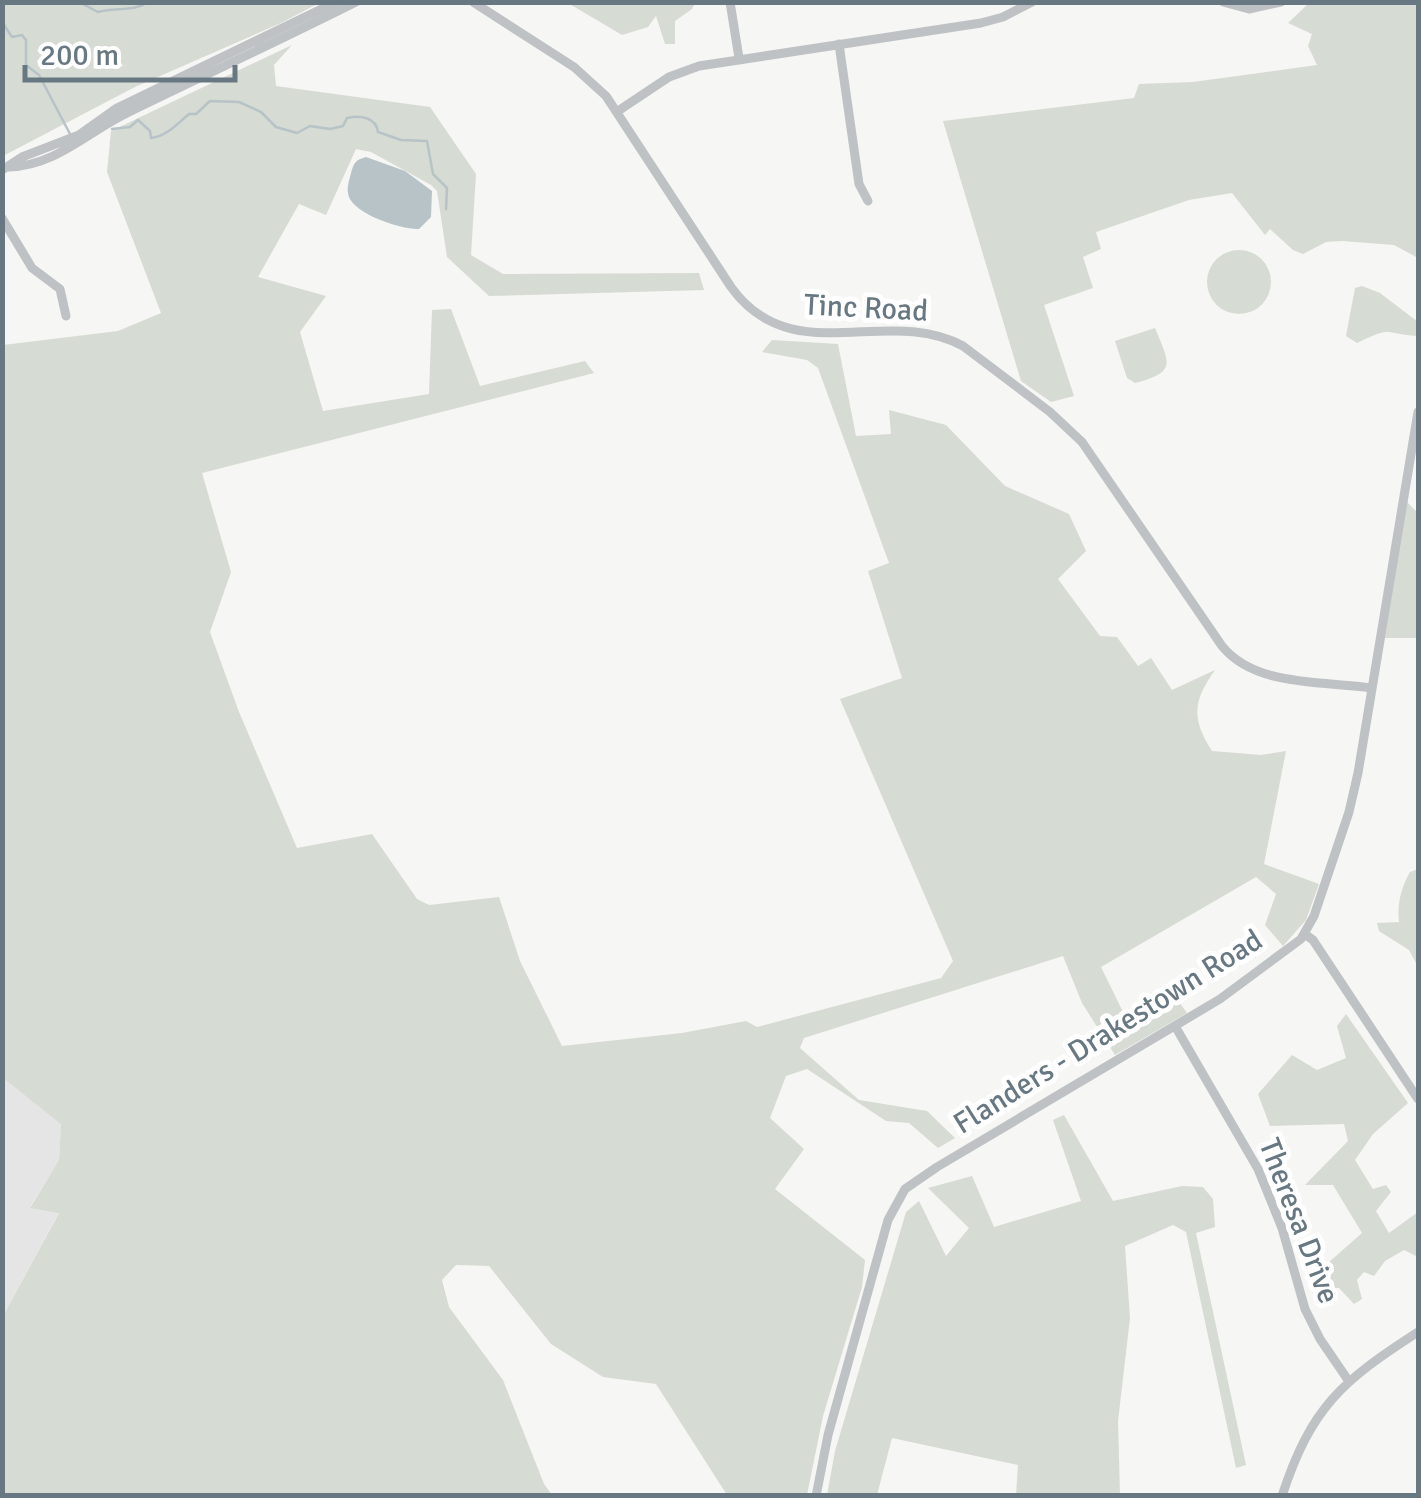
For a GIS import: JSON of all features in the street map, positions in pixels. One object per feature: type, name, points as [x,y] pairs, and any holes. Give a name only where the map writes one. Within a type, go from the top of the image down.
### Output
[{"type":"street","points":[[6,168],[22,157],[69,140],[117,108],[336,2]]},
{"type":"street","points":[[6,168],[68,150],[123,115],[356,2]]},
{"type":"street","name":"Tinc Road","points":[[473,2],[574,67],[618,110],[730,287],[753,312],[798,332],[926,334],[964,346],[1078,438],[1236,662],[1272,675],[1371,688]]},
{"type":"street","points":[[730,2],[739,58]]},
{"type":"street","points":[[618,110],[669,77],[690,69],[739,58],[981,22],[1032,2]]},
{"type":"street","points":[[1222,2],[1250,8],[1281,2]]},
{"type":"street","points":[[839,44],[860,184],[868,201]]},
{"type":"street","points":[[2,218],[32,268],[60,290],[66,316]]},
{"type":"street","name":"Flanders - Drakestown Road","points":[[816,1496],[833,1416],[888,1220],[898,1198],[926,1174],[1252,976],[1306,934],[1348,812],[1418,412]]},
{"type":"street","points":[[1306,934],[1418,1099]]},
{"type":"street","name":"Theresa Drive","points":[[1174,1026],[1258,1169],[1282,1228],[1306,1309],[1320,1339],[1348,1380]]},
{"type":"street","points":[[1282,1496],[1305,1436],[1324,1407],[1348,1380],[1418,1333]]},
{"type":"shaded area","points":[[3,2],[319,3],[135,87],[3,156]]},
{"type":"shaded area","points":[[695,2],[692,9],[675,21],[675,44],[665,44],[656,16],[648,27],[622,35],[568,3]]},
{"type":"shaded area","points":[[1309,3],[1418,3],[1418,258],[1394,245],[1342,241],[1326,242],[1303,254],[1270,229],[1265,235],[1232,193],[1189,200],[1096,232],[1101,249],[1083,257],[1093,288],[1044,305],[1074,396],[1051,402],[1021,381],[943,121],[1134,98],[1139,84],[1193,82],[1317,65],[1308,46],[1312,34],[1288,23]]},
{"type":"shaded area","points":[[292,45],[274,65],[276,86],[430,107],[476,174],[471,255],[503,274],[699,273],[704,290],[489,296],[447,257],[437,191],[371,152],[356,149],[326,215],[299,204],[258,277],[326,296],[300,332],[323,411],[429,394],[432,310],[451,309],[480,386],[585,361],[594,373],[202,473],[231,572],[210,632],[297,848],[372,834],[417,899],[429,905],[499,897],[520,961],[562,1046],[682,1033],[746,1021],[757,1027],[941,978],[953,961],[840,699],[902,678],[868,571],[889,563],[818,368],[807,360],[762,352],[772,340],[838,344],[856,436],[891,434],[889,410],[946,425],[1005,486],[1069,514],[1086,551],[1058,579],[1100,636],[1117,637],[1138,666],[1151,658],[1172,690],[1215,670],[1202,691],[1197,710],[1212,751],[1261,755],[1286,751],[1264,864],[1319,884],[1306,920],[1283,946],[1265,925],[1276,894],[1256,877],[1101,967],[1123,1012],[1167,985],[1187,1013],[1115,1055],[1082,1003],[1063,956],[804,1038],[800,1048],[859,1100],[927,1111],[955,1138],[938,1148],[909,1123],[886,1121],[807,1069],[786,1076],[770,1118],[804,1149],[775,1189],[865,1260],[862,1287],[823,1416],[807,1495],[727,1495],[656,1384],[603,1377],[551,1344],[489,1266],[456,1265],[442,1280],[449,1307],[503,1380],[544,1484],[552,1495],[3,1495],[3,1316],[59,1213],[30,1208],[59,1160],[61,1124],[3,1078],[3,345],[118,331],[161,313],[107,172],[111,131]]},
{"type":"shaded area","points":[[366,157],[405,171],[432,191],[431,217],[419,229],[380,220],[353,203],[348,191],[351,173],[356,162]]},
{"type":"shaded area","points":[[1239,250],[1262,259],[1271,282],[1262,305],[1239,314],[1216,305],[1207,282],[1216,259]]},
{"type":"shaded area","points":[[1362,286],[1380,293],[1418,322],[1418,336],[1383,332],[1357,343],[1346,336],[1355,288]]},
{"type":"shaded area","points":[[1155,328],[1166,358],[1164,370],[1135,383],[1127,378],[1115,341]]},
{"type":"shaded area","points":[[1406,501],[1418,513],[1418,638],[1385,638]]},
{"type":"shaded area","points":[[1418,869],[1418,967],[1409,950],[1379,931],[1377,923],[1399,922],[1404,884],[1410,872]]},
{"type":"shaded area","points":[[1346,1014],[1408,1103],[1373,1134],[1355,1160],[1373,1189],[1386,1185],[1391,1192],[1376,1211],[1389,1233],[1418,1212],[1418,1257],[1404,1250],[1385,1261],[1374,1276],[1364,1272],[1357,1280],[1362,1299],[1354,1304],[1339,1288],[1325,1288],[1315,1296],[1311,1278],[1362,1233],[1333,1185],[1305,1185],[1348,1141],[1344,1124],[1270,1126],[1258,1094],[1292,1055],[1317,1070],[1346,1058],[1337,1026]]},
{"type":"shaded area","points":[[3,1078],[61,1123],[59,1160],[30,1207],[59,1212],[3,1316]]},
{"type":"shaded area","points":[[1064,1115],[1113,1201],[1182,1186],[1203,1187],[1213,1199],[1215,1227],[1196,1233],[1246,1465],[1236,1468],[1186,1232],[1173,1225],[1125,1246],[1130,1318],[1118,1421],[1120,1495],[1016,1495],[1018,1465],[892,1438],[877,1495],[827,1495],[835,1451],[906,1212],[919,1201],[946,1256],[969,1228],[928,1188],[972,1176],[994,1227],[1081,1201],[1053,1120]]},
{"type":"waterway","points":[[79,2],[98,12],[148,2]]},
{"type":"waterway","points":[[2,22],[12,37],[22,35],[26,40],[26,65],[39,75],[70,134]]},
{"type":"waterway","points":[[112,129],[130,127],[138,120],[150,131],[151,138],[157,137],[210,101],[239,102],[261,112],[276,127],[297,133],[310,126],[343,126],[347,118],[367,118],[378,132],[401,140],[427,141],[433,174],[447,188],[446,209]]}]
